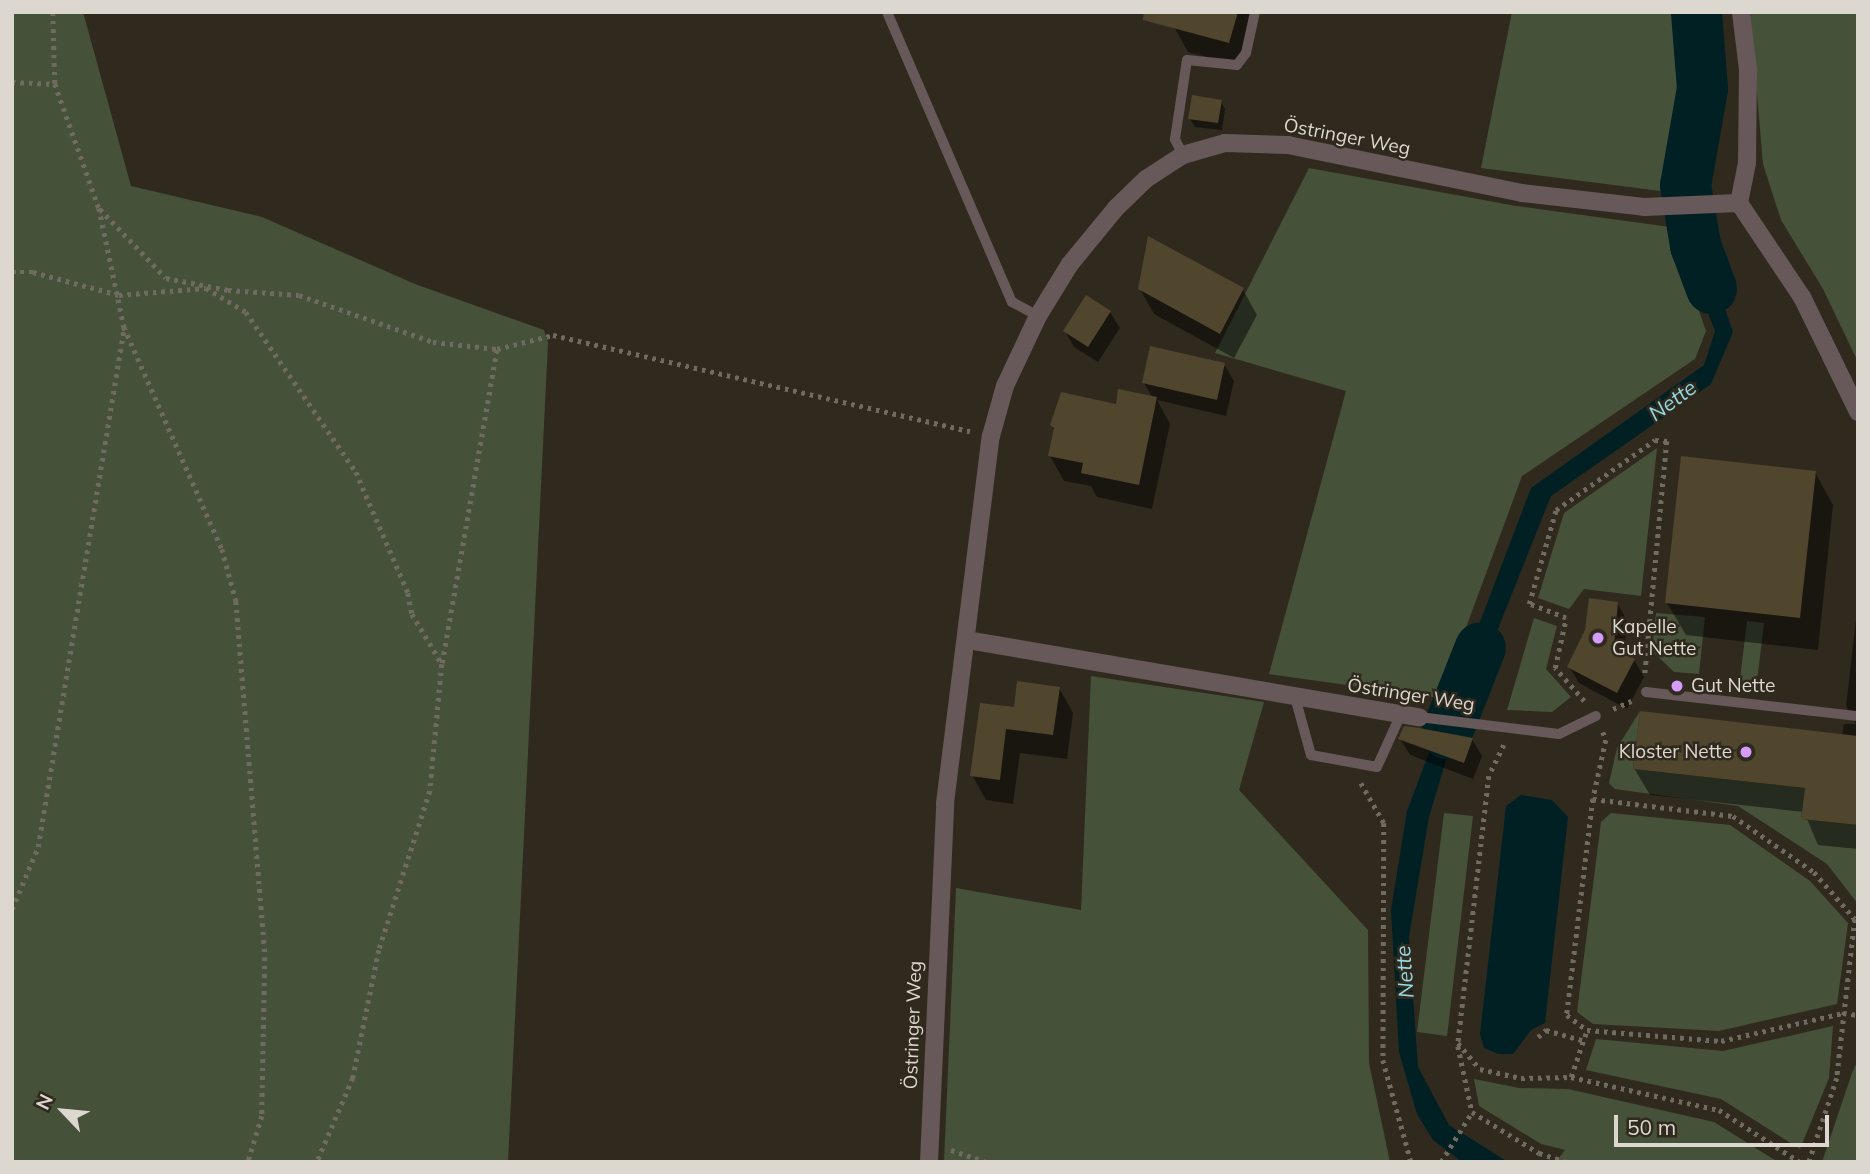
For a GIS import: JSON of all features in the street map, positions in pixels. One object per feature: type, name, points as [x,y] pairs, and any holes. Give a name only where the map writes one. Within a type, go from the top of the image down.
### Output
[{"type":"street","points":[[1741,12],[1748,70],[1747,163],[1740,203],[1802,297],[1858,412]]},
{"type":"street","name":"Östringer Weg","points":[[929,1162],[945,803],[991,436],[1005,386],[1038,316],[1070,264],[1115,208],[1146,179],[1183,155],[1202,146],[1225,143],[1288,145],[1522,193],[1644,208],[1714,208],[1740,203]]},
{"type":"street","name":"Östringer Weg","points":[[967,640],[1410,716]]},
{"type":"lane","points":[[887,12],[1012,302],[1038,316]]},
{"type":"lane","points":[[1183,155],[1175,139],[1188,60],[1237,65],[1246,53],[1255,12]]},
{"type":"lane","points":[[1646,692],[1858,716]]},
{"type":"lane","points":[[1295,696],[1311,755],[1377,767],[1410,716]]},
{"type":"lane","name":"Östringer Weg","points":[[1410,716],[1475,727],[1559,734],[1596,716]]},
{"type":"path","points":[[53,12],[55,84],[99,208],[124,327],[222,549],[236,601],[265,957],[262,1116],[248,1162]]},
{"type":"path","points":[[12,82],[55,84]]},
{"type":"path","points":[[99,208],[166,278],[228,290],[299,295],[433,342],[497,349],[553,335],[991,436]]},
{"type":"path","points":[[12,272],[33,272],[119,295],[206,288],[246,312],[356,471],[408,593],[412,614],[442,664]]},
{"type":"path","points":[[12,909],[38,847],[124,327]]},
{"type":"path","points":[[317,1162],[353,1079],[379,950],[430,791],[442,664],[497,349]]},
{"type":"path","points":[[1596,716],[1646,692],[1644,654],[1667,440],[1655,440],[1556,510],[1529,604],[1566,618],[1555,668],[1596,716],[1606,740],[1594,799],[1567,1015],[1587,1030],[1721,1041],[1843,1013],[1858,1015]]},
{"type":"path","points":[[1441,1162],[1472,1112],[1458,1043],[1489,776],[1511,731]]},
{"type":"path","points":[[1348,761],[1384,823],[1383,1060],[1411,1162]]},
{"type":"path","points":[[1594,799],[1733,816],[1815,872],[1855,919],[1837,1078],[1809,1162]]},
{"type":"path","points":[[1538,1037],[1546,1030],[1585,1041]]},
{"type":"path","points":[[1571,1077],[1587,1030]]},
{"type":"path","points":[[1458,1043],[1480,1069],[1521,1078],[1571,1077],[1719,1110],[1800,1162]]},
{"type":"path","points":[[1472,1112],[1539,1153],[1566,1162]]},
{"type":"path","points":[[930,1143],[985,1162]]},
{"type":"green space","points":[[12,12],[83,12],[131,186],[262,217],[415,284],[544,330],[548,343],[508,1162],[12,1162]]},
{"type":"green space","points":[[1512,12],[1673,12],[1682,137],[1668,192],[1481,168]]},
{"type":"green space","points":[[1750,12],[1858,12],[1858,362],[1823,289],[1781,220],[1763,164]]},
{"type":"green space","points":[[1309,168],[1516,206],[1670,227],[1706,331],[1695,359],[1522,476],[1440,698],[1269,674],[1346,391],[1215,353]]},
{"type":"green space","points":[[1657,448],[1641,596],[1584,589],[1569,609],[1538,598],[1564,513]]},
{"type":"green space","points":[[1656,613],[1705,617],[1699,674],[1674,672],[1652,651]]},
{"type":"green space","points":[[1534,618],[1557,626],[1546,669],[1571,697],[1552,712],[1507,710]]},
{"type":"green space","points":[[1747,621],[1764,623],[1756,690],[1739,688]]},
{"type":"green space","points":[[1091,676],[1264,702],[1239,790],[1368,930],[1369,1063],[1390,1162],[944,1162],[956,888],[1081,910]]},
{"type":"green space","points":[[1640,711],[1633,769],[1805,788],[1801,819],[1858,825],[1858,904],[1827,864],[1738,806],[1615,789],[1609,783],[1617,748]]},
{"type":"green space","points":[[1444,813],[1473,816],[1447,1036],[1417,1032]]},
{"type":"green space","points":[[1611,813],[1730,825],[1810,881],[1848,923],[1837,1004],[1719,1031],[1593,1024],[1577,1012],[1601,822]]},
{"type":"green space","points":[[1833,1026],[1829,1078],[1800,1149],[1721,1099],[1586,1070],[1596,1039],[1723,1051]]},
{"type":"green space","points":[[1858,1060],[1858,1162],[1822,1162],[1852,1073]]},
{"type":"green space","points":[[1474,1079],[1519,1088],[1568,1089],[1714,1122],[1778,1162],[1556,1162],[1565,1150],[1541,1144],[1479,1106]]},
{"type":"water","points":[[1682,12],[1703,12],[1709,88],[1694,180],[1697,199],[1681,200],[1678,180],[1689,90]]},
{"type":"water","points":[[1702,222],[1703,246],[1733,332],[1711,384],[1551,496],[1464,714],[1446,711],[1531,488],[1704,365],[1715,331],[1683,250],[1678,224]]},
{"type":"water","points":[[1430,750],[1447,757],[1429,817],[1409,937],[1418,1067],[1449,1125],[1508,1162],[1462,1162],[1433,1140],[1417,1114],[1399,1052],[1391,910],[1407,811]]},
{"type":"water","points":[[1521,795],[1552,800],[1568,817],[1545,1023],[1531,1030],[1513,1054],[1498,1054],[1484,1048],[1480,1034],[1506,806]]},
{"type":"building","points":[[1144,12],[1238,12],[1229,43],[1143,20]]},
{"type":"building","points":[[1192,95],[1222,100],[1218,123],[1188,119]]},
{"type":"building","points":[[1148,236],[1244,288],[1220,334],[1138,289]]},
{"type":"building","points":[[1086,295],[1111,311],[1088,347],[1063,331]]},
{"type":"building","points":[[1150,346],[1225,363],[1217,400],[1142,383]]},
{"type":"building","points":[[1118,389],[1157,397],[1139,485],[1081,473],[1083,463],[1048,456],[1054,428],[1050,425],[1061,392],[1116,404]]},
{"type":"building","points":[[1681,456],[1816,471],[1800,618],[1665,603]]},
{"type":"building","name":"Kapelle Gut Nette","points":[[1589,598],[1618,602],[1614,646],[1635,659],[1617,693],[1567,667],[1585,630]]},
{"type":"building","points":[[1017,681],[1060,687],[1053,735],[1006,729],[1000,780],[970,776],[980,703],[1014,707]]},
{"type":"building","name":"Kloster Nette","points":[[1640,711],[1858,736],[1858,825],[1801,819],[1805,788],[1633,769]]},
{"type":"building","points":[[1404,726],[1473,738],[1464,763],[1398,739]]},
{"type":"waterway","name":"Nette","points":[[1696,12],[1702,88],[1685,185],[1695,245],[1711,288]]},
{"type":"waterway","name":"Nette","points":[[1446,733],[1480,647]]},
{"type":"place","name":"Kapelle Gut Nette","points":[[1598,638]]},
{"type":"place","name":"Gut Nette","points":[[1677,686]]},
{"type":"place","name":"Kloster Nette","points":[[1746,752]]}]
